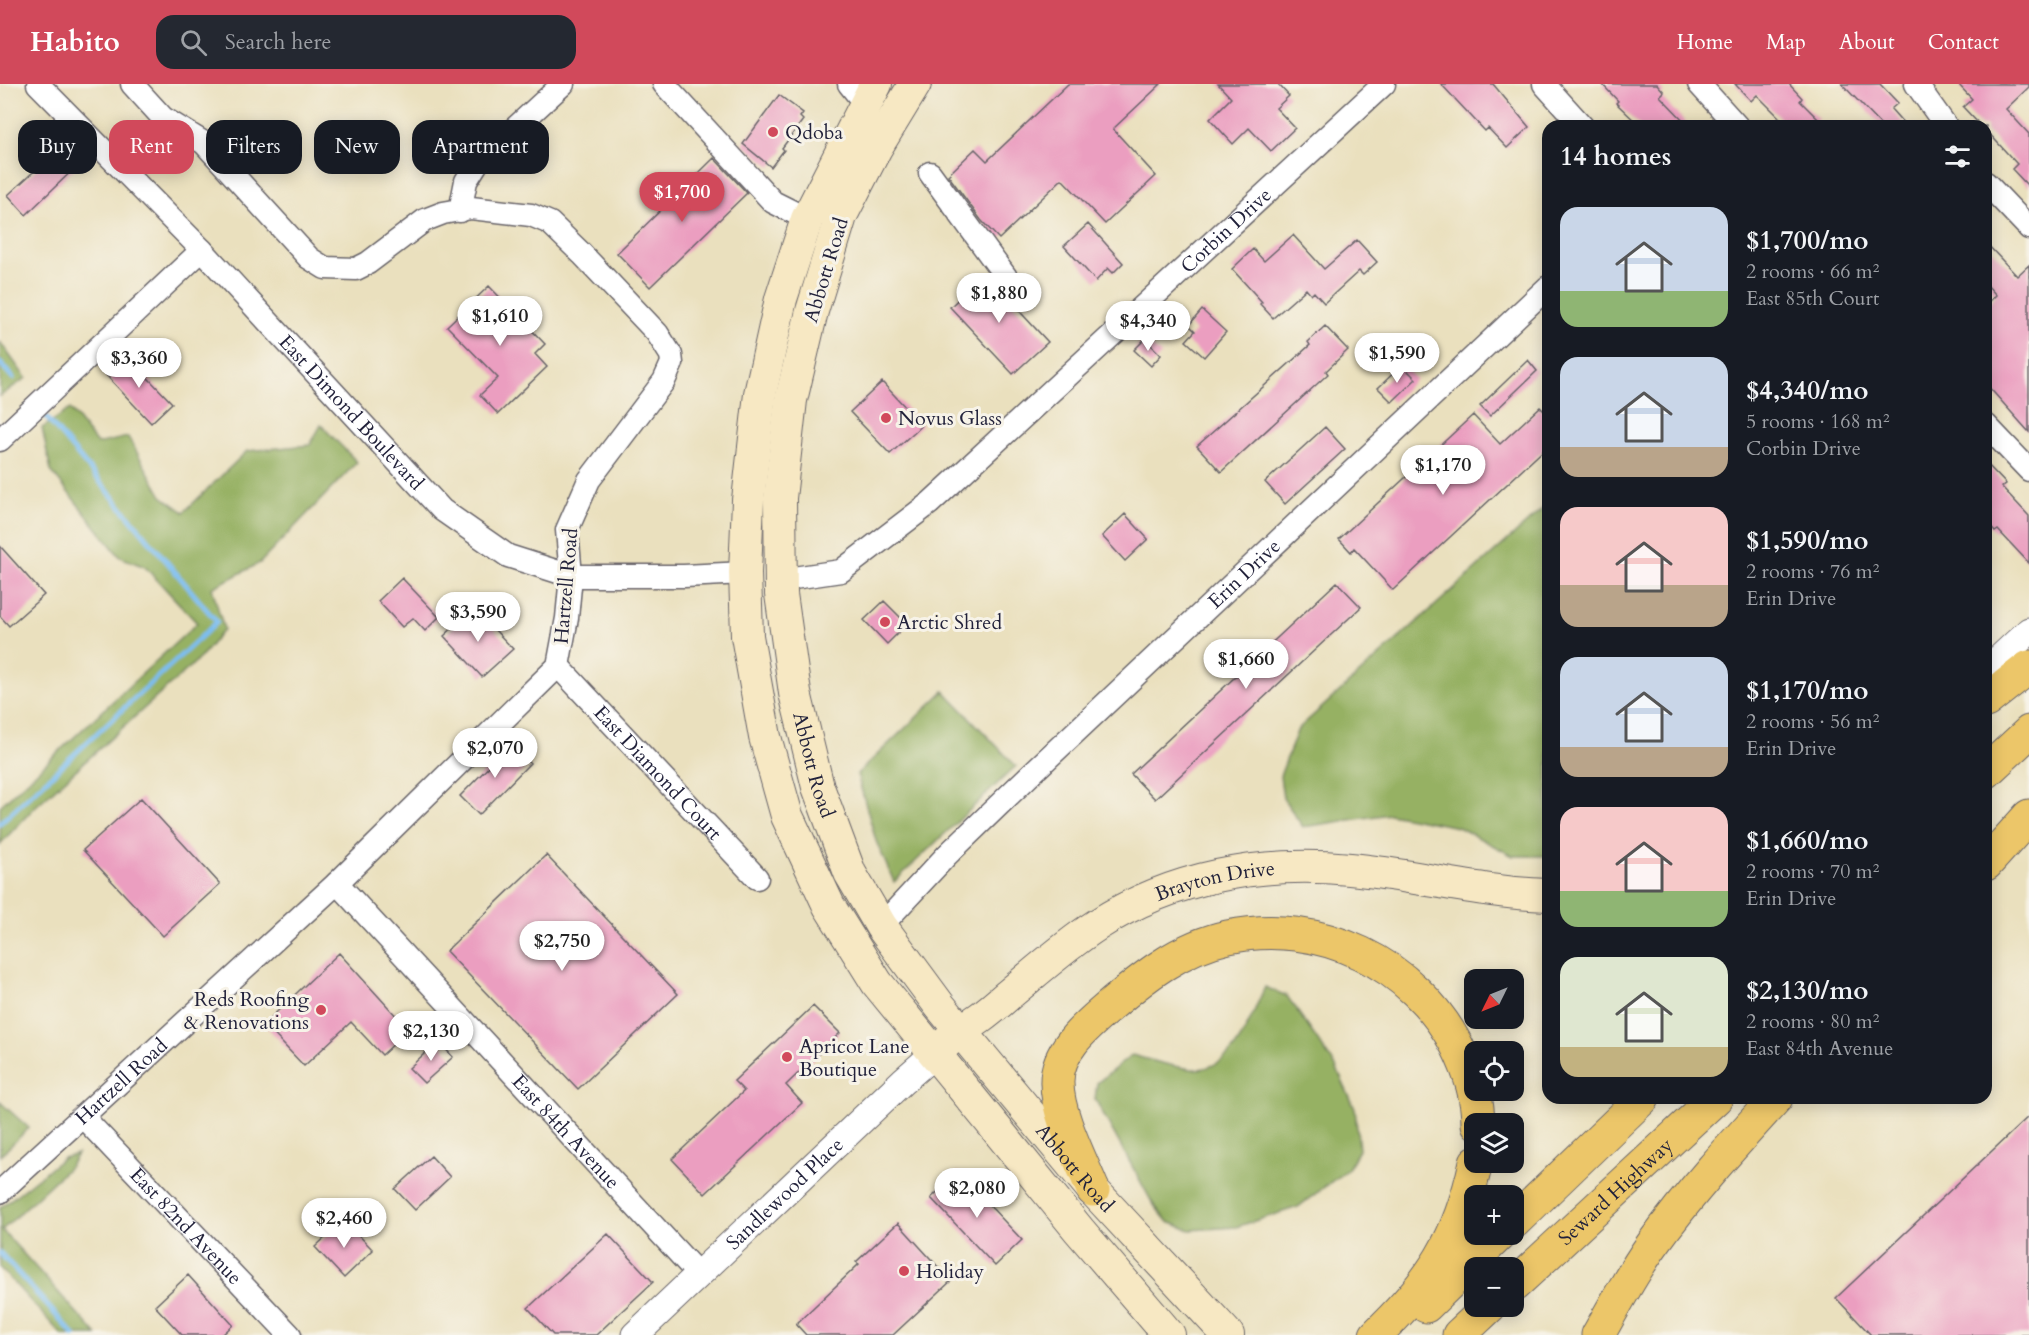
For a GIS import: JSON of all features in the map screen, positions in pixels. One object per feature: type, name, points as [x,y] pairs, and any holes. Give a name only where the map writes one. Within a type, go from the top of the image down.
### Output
[{"type":"highway","points":[[1992,696],[2029,667]]},
{"type":"highway","points":[[1992,766],[2029,732]]},
{"type":"highway","points":[[1992,843],[2029,809]]},
{"type":"highway","points":[[1992,857],[2029,816]]},
{"type":"highway","points":[[1093,1190],[1059,1102],[1056,1081],[1064,1055],[1088,1024],[1155,969],[1189,950],[1228,937],[1271,932],[1317,938],[1368,956],[1407,982],[1424,997],[1438,1015],[1462,1056],[1472,1082],[1478,1113]]},
{"type":"highway","points":[[1524,1212],[1637,1104]]},
{"type":"highway","name":"Seward Highway","points":[[1524,1276],[1710,1104]]},
{"type":"highway","points":[[1598,1335],[1631,1278],[1662,1232],[1704,1178],[1771,1104]]},
{"type":"highway","points":[[1376,1335],[1416,1294],[1439,1262],[1463,1211],[1473,1173]]},
{"type":"highway","points":[[1395,1335],[1489,1245]]},
{"type":"highway","points":[[1459,1335],[1478,1317]]},
{"type":"main road","name":"Abbott Road","points":[[915,84],[876,148],[841,216],[812,311],[791,400],[780,498],[780,594],[795,693],[818,787],[850,873],[881,926],[959,1030],[1093,1190],[1228,1335]]},
{"type":"main road","name":"Abbott Road","points":[[868,89],[807,219],[781,299],[760,394],[748,500],[745,573],[747,636],[765,737],[787,816],[829,906],[877,983],[1169,1335]]},
{"type":"main road","points":[[841,216],[842,189],[852,164],[878,114],[882,97],[868,89]]},
{"type":"main road","points":[[745,573],[780,580]]},
{"type":"main road","name":"Brayton Drive","points":[[934,1054],[959,1030],[981,1017],[1061,951],[1105,920],[1143,900],[1205,878],[1251,869],[1316,866],[1542,895]]},
{"type":"main road","points":[[1116,1273],[1148,1335]]},
{"type":"street","name":"East Dimond Boulevard","points":[[38,84],[202,250],[442,510],[508,556],[571,576],[684,576],[745,573]]},
{"type":"street","name":"Hartzell Road","points":[[0,1192],[337,882],[558,666],[567,618],[571,576],[567,530],[589,480],[664,381],[672,363],[671,355],[657,333],[582,254],[550,222],[531,215],[471,208],[443,213],[425,220],[368,263],[356,269],[325,268],[309,258],[204,144],[163,118],[132,84]]},
{"type":"street","points":[[460,211],[466,181],[478,162],[563,84]]},
{"type":"street","points":[[664,84],[773,202],[807,219]]},
{"type":"street","name":"Corbin Drive","points":[[780,580],[841,571],[930,503],[1384,84]]},
{"type":"street","points":[[1544,84],[1577,120]]},
{"type":"street","points":[[1699,84],[1732,120]]},
{"type":"street","points":[[1916,84],[1942,120]]},
{"type":"street","points":[[930,172],[1006,277]]},
{"type":"street","points":[[1992,189],[2029,228]]},
{"type":"street","points":[[0,440],[202,250]]},
{"type":"street","name":"Erin Drive","points":[[881,926],[948,855],[1031,774],[1540,295]]},
{"type":"street","points":[[1992,431],[2029,470]]},
{"type":"street","points":[[1992,665],[2029,631]]},
{"type":"street","name":"East Diamond Court","points":[[558,666],[757,878]]},
{"type":"street","name":"East 84th Avenue","points":[[337,882],[698,1274]]},
{"type":"street","name":"Sandlewood Place","points":[[635,1335],[895,1088],[934,1054]]},
{"type":"street","name":"East 82nd Avenue","points":[[82,1117],[290,1335]]},
{"type":"green space","points":[[0,342],[26,378],[0,396]]},
{"type":"green space","points":[[70,409],[97,444],[128,437],[162,496],[184,512],[247,451],[310,445],[321,425],[357,462],[260,563],[212,588],[224,629],[201,657],[36,806],[0,844],[0,806],[197,623],[145,567],[120,557],[51,471],[42,428]]},
{"type":"green space","points":[[1542,509],[1542,856],[1513,856],[1458,827],[1390,814],[1303,827],[1283,798],[1280,776],[1298,729]]},
{"type":"green space","points":[[944,691],[1016,766],[894,882],[876,841],[857,774]]},
{"type":"green space","points":[[1265,987],[1287,996],[1336,1067],[1355,1109],[1359,1150],[1348,1169],[1298,1207],[1236,1227],[1190,1230],[1168,1222],[1153,1204],[1095,1099],[1097,1083],[1132,1055],[1191,1069],[1211,1066],[1222,1060],[1240,1039]]},
{"type":"green space","points":[[0,1102],[29,1128],[0,1156]]},
{"type":"green space","points":[[77,1154],[70,1166],[2,1230],[97,1335],[62,1335],[0,1268],[0,1208],[63,1158]]},
{"type":"building","points":[[1068,84],[1161,84],[1113,129],[1156,176],[1105,224],[1062,179],[999,239],[981,220],[948,175],[975,149],[987,161]]},
{"type":"building","points":[[1218,84],[1278,84],[1289,96],[1276,108],[1295,128],[1271,151],[1249,128],[1233,144],[1210,119],[1231,98]]},
{"type":"building","points":[[1441,84],[1493,84],[1529,127],[1507,148],[1488,128],[1485,131]]},
{"type":"building","points":[[1602,84],[1657,84],[1664,92],[1660,96],[1683,120],[1634,120],[1616,103],[1618,101]]},
{"type":"building","points":[[1735,84],[1789,84],[1802,98],[1800,101],[1818,119],[1782,120],[1757,95],[1751,101]]},
{"type":"building","points":[[1842,84],[1880,84],[1898,103],[1891,109],[1901,120],[1876,120]]},
{"type":"building","points":[[1958,84],[2029,84],[2029,87],[2006,109],[2029,134],[2029,187],[2012,169],[2017,164],[1992,137],[1992,120],[1975,120],[1963,107],[1972,99]]},
{"type":"building","name":"Qdoba","points":[[779,95],[803,113],[800,117],[803,120],[771,167],[743,144]]},
{"type":"building","points":[[714,158],[747,193],[650,287],[617,253]]},
{"type":"building","points":[[31,174],[68,174],[26,215],[8,195]]},
{"type":"building","points":[[1088,224],[1123,263],[1113,273],[1108,268],[1096,281],[1064,246]]},
{"type":"building","points":[[1293,235],[1324,269],[1357,240],[1377,262],[1363,275],[1359,271],[1324,303],[1314,292],[1311,295],[1306,289],[1273,318],[1260,304],[1262,302],[1232,269],[1253,249],[1264,261]]},
{"type":"building","points":[[1992,249],[2017,276],[2029,265],[2029,432],[1992,391],[1992,299],[1996,295],[1992,291]]},
{"type":"building","points":[[985,274],[1048,342],[1013,374],[950,307]]},
{"type":"building","points":[[489,286],[545,344],[535,354],[547,367],[498,414],[480,395],[498,378],[447,326]]},
{"type":"building","points":[[1202,310],[1226,332],[1204,357],[1186,341],[1195,331],[1189,325]]},
{"type":"building","points":[[1325,326],[1348,350],[1326,371],[1328,374],[1221,472],[1197,446],[1310,345],[1308,342]]},
{"type":"building","points":[[1145,339],[1161,355],[1151,366],[1134,350]]},
{"type":"building","points":[[126,355],[172,403],[151,423],[106,375]]},
{"type":"building","points":[[1528,360],[1537,371],[1490,416],[1480,406]]},
{"type":"building","points":[[1402,365],[1416,379],[1392,402],[1378,388]]},
{"type":"building","name":"Novus Glass","points":[[882,382],[922,425],[890,454],[850,412]]},
{"type":"building","points":[[1540,407],[1542,409],[1542,452],[1393,590],[1354,548],[1351,552],[1339,539],[1473,415],[1500,444]]},
{"type":"building","points":[[1325,427],[1345,449],[1285,504],[1265,482]]},
{"type":"building","points":[[1992,469],[2006,484],[2002,487],[2029,516],[2029,563],[1998,530],[1995,532],[1992,529]]},
{"type":"building","points":[[1125,514],[1148,539],[1125,561],[1102,536]]},
{"type":"building","points":[[0,546],[44,595],[9,626],[0,616]]},
{"type":"building","points":[[402,578],[439,617],[425,631],[413,618],[402,627],[378,601]]},
{"type":"building","points":[[1337,582],[1361,607],[1155,799],[1131,774]]},
{"type":"building","name":"Arctic Shred","points":[[884,601],[907,624],[887,644],[864,620]]},
{"type":"building","points":[[474,608],[513,649],[482,677],[444,636]]},
{"type":"building","points":[[511,744],[530,763],[479,815],[460,796]]},
{"type":"building","points":[[141,798],[220,884],[163,936],[83,850]]},
{"type":"building","points":[[546,855],[678,994],[578,1089],[446,951]]},
{"type":"building","name":"Reds Roofing & Renovations","points":[[339,953],[409,1030],[382,1055],[351,1022],[304,1066],[264,1024]]},
{"type":"building","points":[[813,1006],[840,1033],[786,1085],[802,1103],[705,1194],[672,1159],[744,1091],[734,1081]]},
{"type":"building","points":[[438,1041],[453,1057],[424,1083],[409,1068]]},
{"type":"building","points":[[2029,1116],[2029,1335],[1871,1335],[1836,1298]]},
{"type":"building","points":[[431,1156],[450,1177],[415,1210],[395,1189]]},
{"type":"building","points":[[958,1172],[1022,1240],[995,1266],[931,1198]]},
{"type":"building","points":[[344,1220],[373,1250],[344,1278],[315,1247]]},
{"type":"building","points":[[898,1223],[951,1281],[893,1335],[806,1335],[796,1324],[859,1264],[856,1262]]},
{"type":"building","points":[[608,1234],[653,1282],[596,1335],[553,1335],[528,1308]]},
{"type":"building","points":[[188,1275],[233,1325],[222,1335],[182,1335],[155,1306]]},
{"type":"waterway","points":[[0,363],[13,378]]},
{"type":"waterway","points":[[0,823],[217,622],[46,417]]},
{"type":"waterway","points":[[0,1253],[74,1335]]},
{"type":"place","name":"Qdoba","points":[[773,132]]},
{"type":"place","name":"Novus Glass","points":[[886,418]]},
{"type":"place","name":"Arctic Shred","points":[[885,622]]},
{"type":"place","name":"Reds Roofing & Renovations","points":[[321,1010]]},
{"type":"place","name":"Apricot Lane Boutique","points":[[787,1057]]},
{"type":"place","name":"Holiday","points":[[904,1271]]}]
